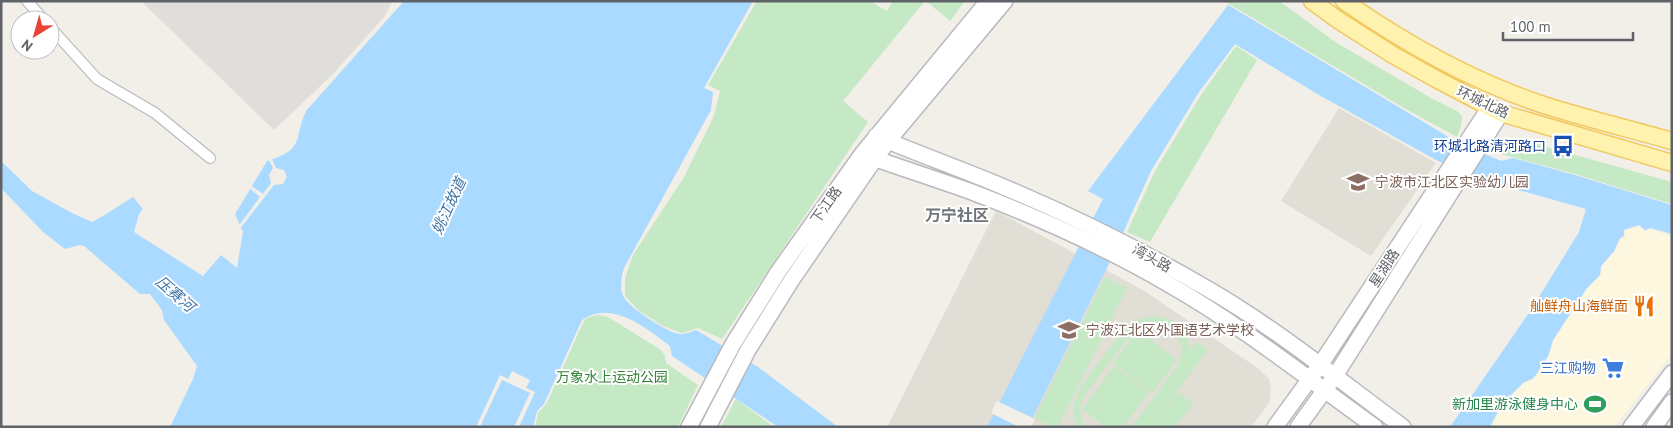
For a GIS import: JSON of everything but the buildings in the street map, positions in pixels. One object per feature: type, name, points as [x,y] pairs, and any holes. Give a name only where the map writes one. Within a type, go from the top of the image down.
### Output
[{"type":"main road","name":"下江路","points":[[690,427],[703,398],[733,344],[778,272],[919,94],[988,1]]},
{"type":"main road","name":"下江路","points":[[919,94],[1006,1]]},
{"type":"main road","name":"环城北路","points":[[1312,1],[1392,55],[1496,110],[1672,163]]},
{"type":"main road","name":"环城北路","points":[[1344,1],[1400,37],[1488,83],[1546,106],[1672,140]]},
{"type":"main road","name":"星湖路","points":[[1275,427],[1310,380],[1496,110]]},
{"type":"main road","name":"星湖路","points":[[1298,427],[1335,376],[1496,110]]},
{"type":"main road","name":"湾头路","points":[[882,139],[998,185],[1082,231],[1117,256],[1170,284],[1227,320],[1375,427]]},
{"type":"main road","name":"下江路","points":[[708,427],[744,356],[868,156]]},
{"type":"main road","name":"湾头路","points":[[868,156],[973,192],[1041,220],[1125,243],[1211,291],[1320,365],[1403,427]]},
{"type":"main road","points":[[1631,427],[1672,373]]},
{"type":"main road","points":[[1654,427],[1672,402]]},
{"type":"street","points":[[60,38],[96,79],[155,113],[210,158]]},
{"type":"shaded area","points":[[141,1],[393,1],[384,17],[333,74],[274,130]]},
{"type":"shaded area","name":"宁波市江北区实验幼儿园","points":[[1339,108],[1436,163],[1371,256],[1281,201]]},
{"type":"shaded area","name":"宁波江北区外国语艺术学校","points":[[996,211],[1143,290],[1259,369],[1269,379],[1271,388],[1269,403],[1251,427],[887,427]]},
{"type":"shaded area","points":[[1639,227],[1644,232],[1650,229],[1672,237],[1672,354],[1614,427],[1491,427],[1503,404],[1524,383],[1536,376],[1549,357],[1554,340],[1587,289],[1601,275],[1602,266],[1615,252],[1621,239],[1626,237],[1625,230]]},
{"type":"green space","points":[[757,1],[870,1],[887,11],[893,1],[925,1],[843,101],[868,122],[722,339],[698,328],[682,333],[663,326],[639,311],[625,296],[625,278],[633,255],[684,177],[714,116],[720,91],[708,85]]},
{"type":"green space","points":[[926,1],[965,1],[950,21]]},
{"type":"green space","points":[[1224,1],[1279,1],[1337,43],[1431,98],[1457,111],[1462,119],[1457,137],[1404,108]]},
{"type":"green space","points":[[1236,46],[1257,60],[1150,242],[1127,232],[1155,171],[1201,95]]},
{"type":"green space","points":[[1520,138],[1672,182],[1672,204],[1575,174],[1501,154],[1510,142]]},
{"type":"green space","points":[[1105,277],[1127,288],[1058,427],[1052,427],[1035,418]]},
{"type":"green space","name":"万象水上运动公园","points":[[597,315],[608,317],[661,350],[665,356],[666,363],[698,385],[678,427],[535,427],[538,413],[547,403],[581,327],[586,318]]},
{"type":"green space","points":[[1154,316],[1169,319],[1180,326],[1187,336],[1190,350],[1197,342],[1208,350],[1150,427],[1132,427],[1178,365],[1181,355],[1181,346],[1178,338],[1164,327],[1146,325],[1136,328],[1084,396],[1080,412],[1085,427],[1078,427],[1073,412],[1074,405],[1076,397],[1086,379],[1124,332],[1141,318]]},
{"type":"green space","points":[[1138,330],[1177,360],[1152,393],[1113,363]]},
{"type":"green space","points":[[1114,366],[1149,392],[1123,427],[1106,427],[1082,409]]},
{"type":"green space","points":[[1178,392],[1193,403],[1176,427],[1151,427]]},
{"type":"green space","points":[[736,399],[774,427],[721,427]]},
{"type":"water","points":[[404,1],[753,1],[704,88],[713,92],[711,110],[624,268],[621,288],[623,296],[629,303],[660,326],[681,334],[696,330],[758,367],[838,427],[778,427],[672,356],[670,346],[651,332],[629,319],[605,313],[593,314],[582,320],[544,404],[537,411],[533,427],[170,427],[193,379],[197,366],[164,320],[162,310],[150,294],[140,294],[84,246],[80,245],[65,249],[43,232],[1,188],[1,161],[32,191],[92,222],[133,197],[143,209],[139,214],[134,232],[203,276],[221,255],[237,268],[243,232],[235,214],[267,161],[279,157],[293,148],[306,111]]},
{"type":"water","points":[[1228,5],[1452,140],[1501,161],[1513,158],[1672,205],[1672,234],[1651,228],[1645,230],[1639,225],[1624,230],[1624,236],[1620,238],[1614,251],[1601,266],[1600,275],[1587,288],[1553,340],[1548,356],[1535,376],[1524,382],[1502,404],[1490,427],[1450,427],[1531,310],[1579,232],[1586,209],[1479,179],[1438,161],[1319,95],[1235,44],[1199,92],[1151,171],[1107,268],[1028,427],[987,427],[1103,199],[1088,191]]},
{"type":"pier","points":[[271,157],[276,168],[284,170],[287,177],[283,184],[274,185],[239,230],[238,227],[260,197],[248,187],[250,185],[263,194],[271,183],[269,175],[273,168],[268,158]]},
{"type":"pier","points":[[512,371],[530,380],[526,388],[535,392],[519,427],[514,427],[530,393],[502,380],[480,427],[476,427],[500,375],[508,379]]},
{"type":"pier","points":[[997,401],[1035,419],[1031,427],[1019,427],[991,413]]},
{"type":"place","name":"环城北路清河路口","points":[[1563,146]]},
{"type":"place","name":"宁波市江北区实验幼儿园","points":[[1358,182]]},
{"type":"place","name":"舢鲜舟山海鲜面","points":[[1644,306]]},
{"type":"place","name":"宁波江北区外国语艺术学校","points":[[1069,330]]},
{"type":"place","name":"三江购物","points":[[1613,368]]},
{"type":"place","name":"新加里游泳健身中心","points":[[1595,404]]},
{"type":"district","name":"万宁社区","points":[[957,215]]},
{"type":"water label","name":"姚江故道","points":[[449,206]]},
{"type":"water label","name":"压赛河","points":[[175,294]]}]
